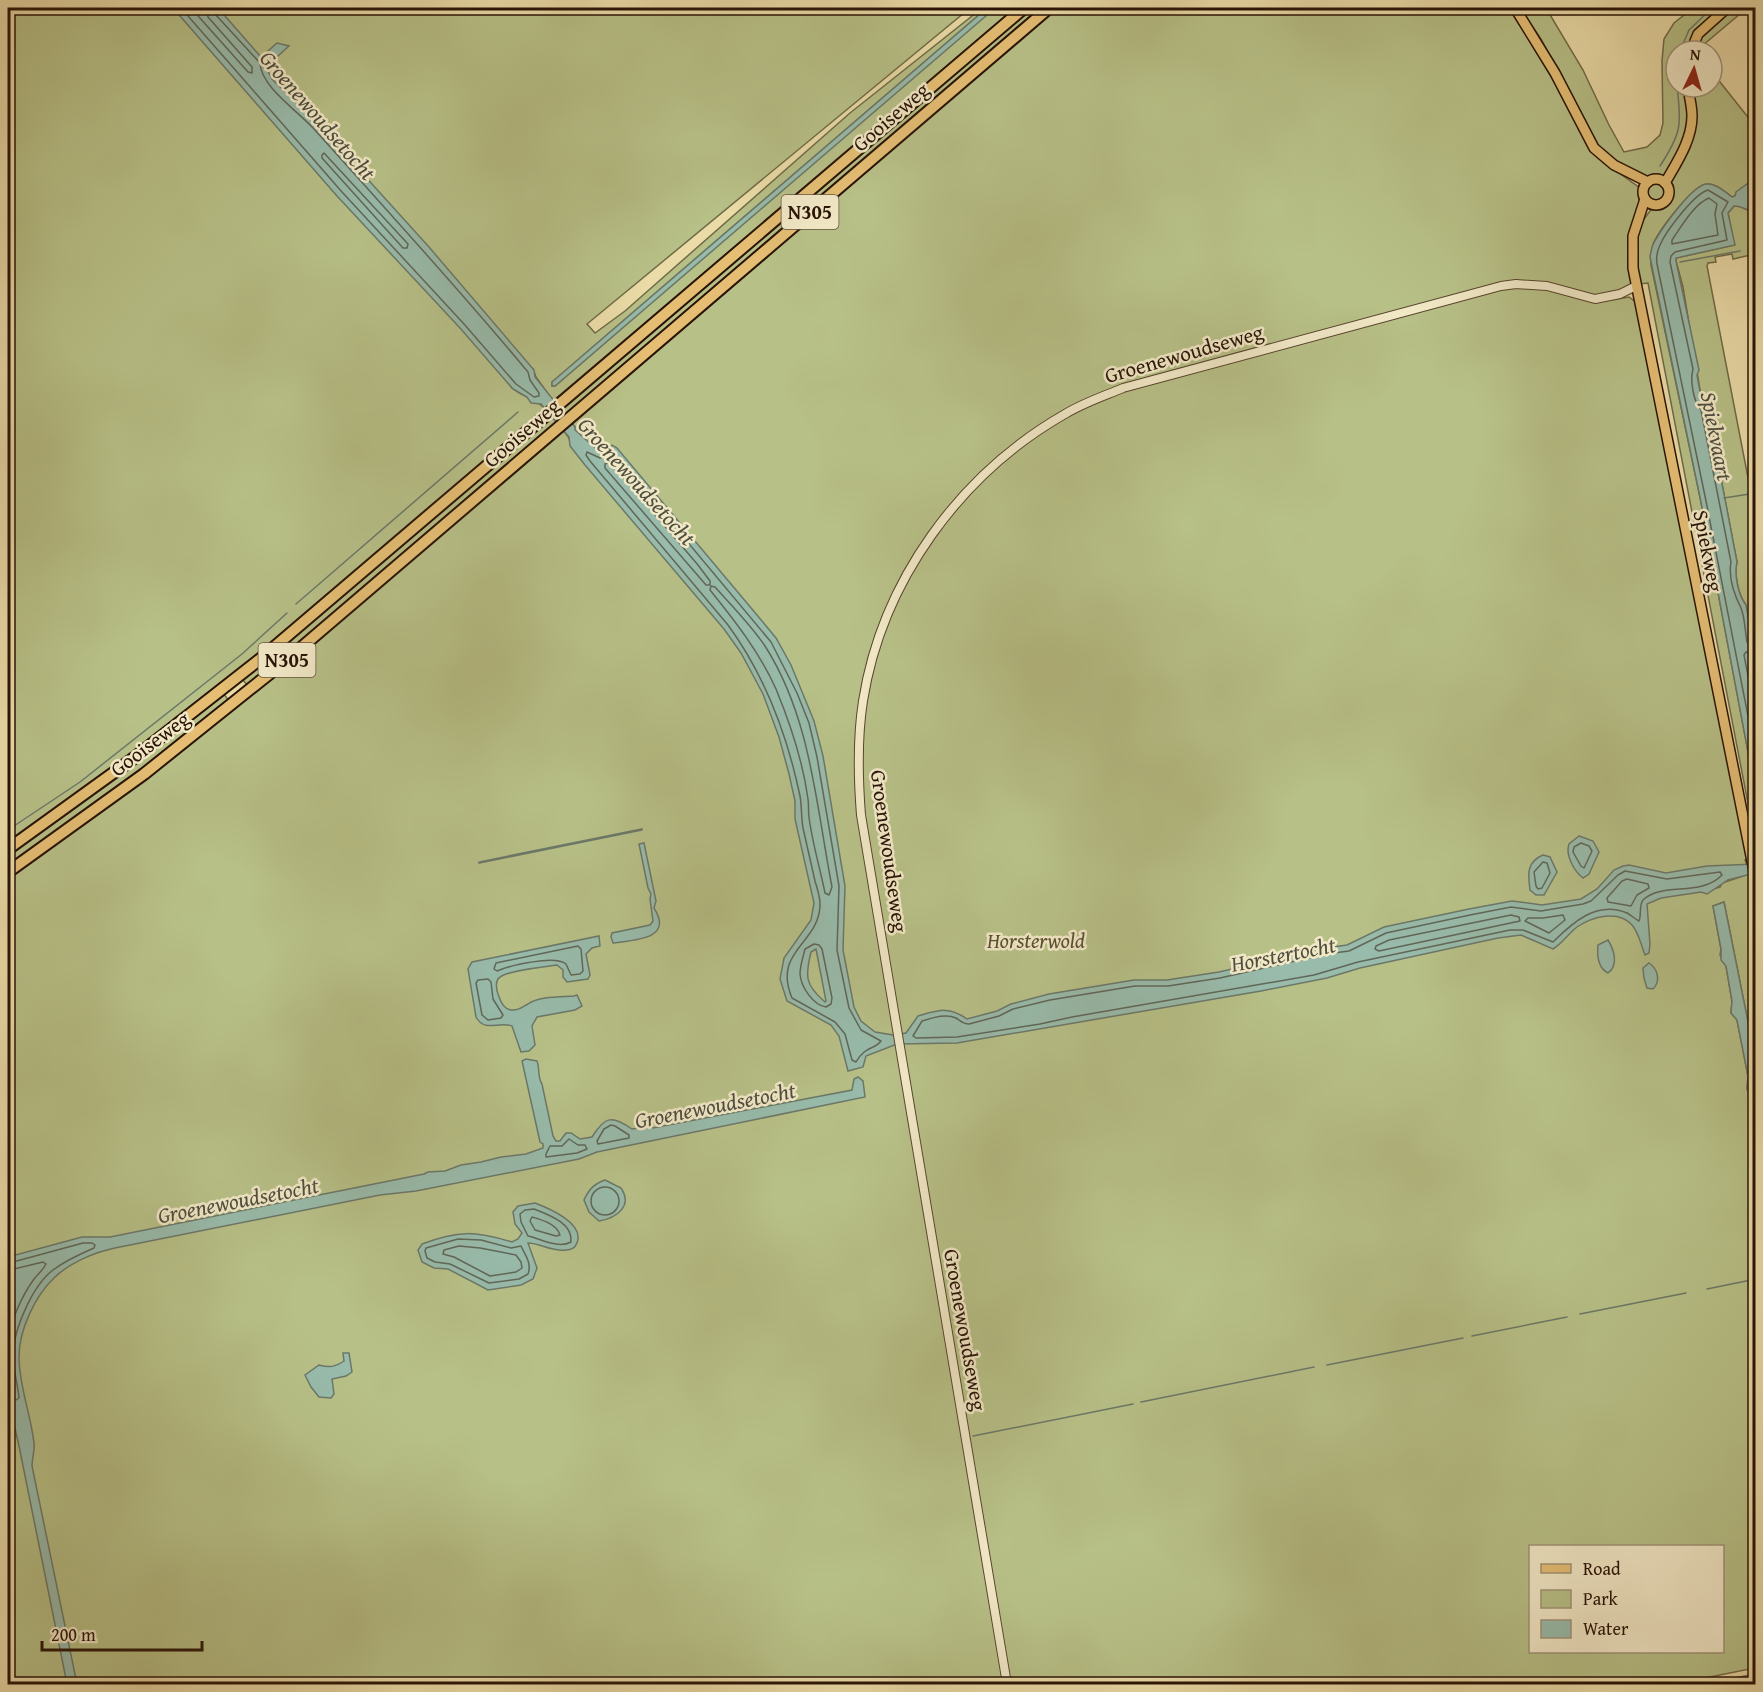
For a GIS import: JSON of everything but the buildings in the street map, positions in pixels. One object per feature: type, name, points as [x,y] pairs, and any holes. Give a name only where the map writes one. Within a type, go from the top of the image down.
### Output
[{"type":"highway","name":"Gooiseweg","points":[[8,849],[134,758],[259,660],[1024,8]]},
{"type":"highway","name":"Gooiseweg","points":[[8,872],[144,774],[230,707],[1049,8]]},
{"type":"main road","points":[[1515,8],[1555,73],[1594,148],[1646,185],[1649,202],[1661,204],[1667,198],[1669,190],[1662,181]]},
{"type":"main road","points":[[1696,39],[1698,34],[1727,8]]},
{"type":"main road","points":[[1646,185],[1662,181],[1688,140],[1692,114],[1690,99]]},
{"type":"main road","name":"Spiekweg","points":[[1649,202],[1635,228],[1632,252],[1637,291],[1755,881]]},
{"type":"street","name":"Groenewoudseweg","points":[[1007,1684],[861,815],[858,768],[863,701],[879,638],[898,592],[929,538],[975,482],[1028,437],[1066,413],[1123,388],[1501,286],[1516,284],[1547,286],[1595,299],[1637,291]]},
{"type":"green space","points":[[8,8],[970,8],[587,324],[595,333],[625,311],[850,113],[980,8],[987,8],[552,382],[552,386],[555,386],[993,8],[1018,8],[553,401],[533,369],[511,387],[545,409],[298,623],[93,784],[81,789],[8,846]]},
{"type":"green space","points":[[1032,8],[1044,8],[566,417],[560,409],[920,100]]},
{"type":"green space","name":"Horsterwold","points":[[1054,8],[1510,8],[1561,92],[1590,149],[1598,158],[1640,188],[1639,208],[1629,242],[1631,284],[1605,301],[1629,297],[1637,303],[1747,859],[1745,860],[1747,866],[1702,867],[1708,893],[1720,887],[1722,883],[1749,874],[1755,897],[1755,1057],[1724,902],[1713,906],[1721,949],[1720,955],[1726,966],[1732,1001],[1731,1013],[1737,1020],[1748,1076],[1747,1089],[1755,1119],[1755,1668],[1675,1684],[8,1684],[8,880],[563,430],[571,446],[575,427],[571,422]]},
{"type":"green space","points":[[1520,8],[1546,8],[1583,70],[1624,152],[1647,147],[1660,135],[1663,123],[1664,39],[1664,99],[1724,99],[1724,87],[1755,126],[1755,182],[1732,197],[1710,184],[1694,191],[1657,236],[1652,247],[1651,265],[1701,502],[1755,789],[1755,840],[1648,283],[1639,284],[1636,266],[1636,237],[1641,223],[1653,207],[1667,203],[1671,189],[1665,177],[1648,179],[1614,160],[1599,147],[1541,39]]},
{"type":"green space","points":[[1693,8],[1747,8],[1710,39],[1664,39],[1674,23]]},
{"type":"green space","points":[[1656,182],[1662,185],[1665,191],[1662,197],[1656,200],[1650,197],[1647,191],[1650,185]]},
{"type":"green space","points":[[1738,205],[1751,212],[1755,211],[1755,254],[1733,259],[1732,254],[1715,257],[1716,262],[1708,263],[1707,266],[1750,488],[1755,488],[1755,654],[1746,605],[1737,584],[1737,562],[1707,406],[1702,402],[1683,287],[1676,261],[1676,258],[1734,245],[1728,213]]},
{"type":"green space","points":[[551,416],[558,424],[249,687],[241,678]]},
{"type":"green space","points":[[223,693],[230,702],[108,796],[8,868],[8,854]]},
{"type":"green space","points":[[1755,1674],[1755,1684],[1705,1684]]},
{"type":"water","name":"Groenewoudsetocht","points":[[173,8],[218,8],[261,57],[277,43],[289,46],[266,67],[272,79],[315,121],[429,247],[534,370],[535,377],[575,427],[575,430],[600,452],[612,445],[617,448],[776,638],[791,665],[814,721],[823,756],[845,886],[843,950],[854,1007],[861,1021],[875,1032],[893,1035],[906,1033],[918,1016],[938,1011],[955,1012],[967,1019],[1049,994],[1134,980],[1167,980],[1219,972],[1347,945],[1384,927],[1469,909],[1512,901],[1542,905],[1581,899],[1597,889],[1614,870],[1623,866],[1629,865],[1666,873],[1707,866],[1755,864],[1755,873],[1728,880],[1707,894],[1701,892],[1661,898],[1647,904],[1650,944],[1649,953],[1645,955],[1632,925],[1620,917],[1605,916],[1577,927],[1553,949],[1521,935],[1498,938],[1261,991],[957,1043],[897,1044],[866,1056],[863,1067],[848,1071],[839,1036],[831,1025],[787,1001],[780,979],[784,958],[811,920],[814,903],[795,819],[795,801],[779,737],[763,694],[741,653],[724,629],[585,465],[570,446],[569,437],[541,404],[531,403],[527,397],[513,389],[460,328],[337,196]],"holes":[[[816,949],[826,1001],[814,990],[808,980],[811,952]]]},
{"type":"water","points":[[987,8],[994,9],[555,386],[552,386],[552,382]]},
{"type":"water","points":[[1755,182],[1755,211],[1734,206],[1728,213],[1735,245],[1676,258],[1676,261],[1699,370],[1697,375],[1702,402],[1707,405],[1737,562],[1737,584],[1746,605],[1755,654],[1755,789],[1701,502],[1650,257],[1654,243],[1665,225],[1687,198],[1701,186],[1714,185],[1732,197],[1747,184]]},
{"type":"water","points":[[642,829],[642,830],[479,863]]},
{"type":"water","points":[[1579,836],[1593,841],[1599,852],[1589,874],[1583,878],[1576,871],[1568,853],[1569,844]]},
{"type":"water","points":[[644,843],[659,926],[656,932],[641,939],[613,943],[612,933],[650,925],[653,921],[651,894],[639,844]]},
{"type":"water","points":[[1543,855],[1550,857],[1557,872],[1544,895],[1536,895],[1530,890],[1529,870],[1534,861]]},
{"type":"water","points":[[1724,902],[1755,1057],[1755,1119],[1747,1089],[1748,1076],[1737,1020],[1731,1013],[1732,1001],[1726,966],[1721,960],[1713,906]]},
{"type":"water","points":[[599,936],[600,946],[592,948],[586,954],[590,975],[588,979],[567,982],[563,977],[563,970],[557,965],[516,971],[498,979],[496,986],[498,995],[503,1005],[509,1009],[518,1009],[544,998],[577,995],[582,1006],[575,1010],[537,1017],[532,1026],[535,1045],[529,1051],[521,1052],[512,1026],[488,1026],[476,1017],[468,969],[472,962]]},
{"type":"water","points":[[1608,940],[1614,953],[1614,962],[1608,973],[1600,965],[1598,945]]},
{"type":"water","points":[[1649,963],[1655,968],[1657,975],[1657,982],[1653,989],[1647,988],[1644,978],[1643,968]]},
{"type":"water","points":[[526,1059],[537,1061],[556,1141],[560,1141],[566,1133],[571,1133],[580,1139],[592,1137],[601,1125],[609,1120],[619,1121],[632,1129],[652,1126],[653,1128],[852,1090],[854,1079],[858,1077],[863,1081],[865,1097],[597,1152],[579,1159],[416,1191],[380,1195],[115,1248],[83,1259],[60,1273],[47,1285],[29,1314],[22,1336],[19,1357],[21,1379],[34,1443],[32,1466],[77,1684],[67,1684],[8,1397],[8,1254],[12,1256],[82,1237],[110,1237],[428,1172],[445,1171],[461,1165],[526,1154],[543,1148],[522,1061]]},
{"type":"water","points":[[605,1180],[621,1188],[625,1200],[624,1206],[617,1214],[599,1221],[589,1212],[584,1200],[592,1187]]},
{"type":"water","points":[[535,1203],[564,1217],[576,1229],[578,1236],[576,1245],[568,1250],[556,1250],[528,1243],[537,1268],[533,1279],[521,1285],[488,1290],[448,1269],[434,1268],[422,1262],[418,1250],[422,1244],[446,1236],[477,1234],[512,1242],[518,1239],[522,1233],[515,1224],[513,1212],[518,1206]]},
{"type":"water","points":[[343,1353],[349,1353],[352,1372],[332,1379],[334,1394],[331,1398],[319,1397],[305,1375],[319,1365],[332,1366],[341,1363],[344,1361]]},
{"type":"waterway","points":[[1685,39],[1689,30],[1712,8]]},
{"type":"waterway","points":[[1660,166],[1676,137],[1679,120],[1678,99]]},
{"type":"waterway","points":[[1750,248],[1756,247]]},
{"type":"waterway","points":[[1680,262],[1740,251]]},
{"type":"waterway","points":[[296,604],[518,412]]},
{"type":"waterway","points":[[1724,498],[1756,493]]},
{"type":"waterway","points":[[8,830],[80,782],[242,654],[287,613]]},
{"type":"waterway","points":[[1707,1289],[1756,1279]]},
{"type":"waterway","points":[[1580,1314],[1686,1293]]},
{"type":"waterway","points":[[1472,1336],[1567,1317]]},
{"type":"waterway","points":[[1327,1365],[1463,1338]]},
{"type":"waterway","points":[[1141,1402],[1314,1367]]},
{"type":"waterway","points":[[973,1436],[1133,1404]]},
{"type":"water label","name":"Spiekvaart","points":[[1717,436]]},
{"type":"water label","name":"Horstertocht","points":[[1283,954]]}]
